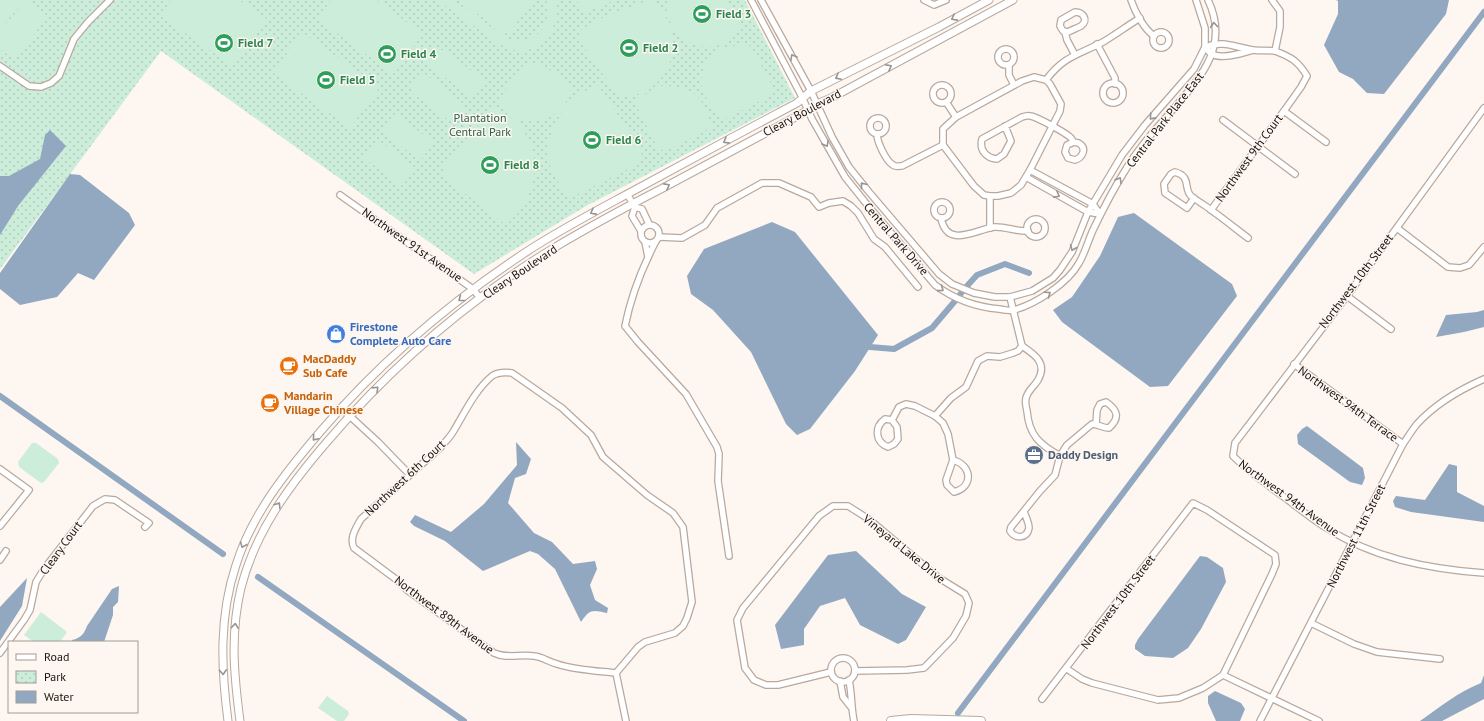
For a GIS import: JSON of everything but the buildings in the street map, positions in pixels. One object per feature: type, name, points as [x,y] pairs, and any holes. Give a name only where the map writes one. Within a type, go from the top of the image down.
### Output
[{"type":"main road","points":[[891,721],[918,719],[981,721]]},
{"type":"street","points":[[0,66],[29,86],[41,87],[51,83],[59,76],[74,39],[88,22],[110,0]]},
{"type":"street","name":"Central Park Drive","points":[[751,0],[808,110],[845,177],[865,202],[935,285],[949,295],[972,304],[993,309],[1013,311]]},
{"type":"street","name":"Central Park Drive","points":[[761,0],[811,91],[832,137],[849,167],[939,274],[952,284],[974,293],[995,297],[1010,297],[1032,291],[1053,278],[1060,270],[1072,252],[1088,212],[1093,204]]},
{"type":"street","points":[[924,0],[934,5],[946,0]]},
{"type":"street","name":"Cleary Boulevard","points":[[228,721],[223,686],[222,630],[228,591],[244,543],[265,503],[305,450],[341,408],[418,333],[473,289],[544,241],[582,218],[797,103],[802,97],[811,91],[939,27],[989,0]]},
{"type":"street","name":"Cleary Boulevard","points":[[240,721],[234,676],[234,633],[240,595],[248,566],[259,539],[277,507],[303,470],[349,417],[418,349],[480,298],[551,250],[634,206],[817,104],[1013,0]]},
{"type":"street","points":[[1131,0],[1140,18],[1149,32],[1154,36]]},
{"type":"street","name":"Central Park Place East","points":[[1093,204],[1122,156],[1145,125],[1194,69],[1205,47],[1206,28],[1196,0]]},
{"type":"street","name":"Central Park Place East","points":[[1100,214],[1134,156],[1202,74],[1212,54],[1215,43],[1215,24],[1208,0]]},
{"type":"street","points":[[1272,0],[1280,11],[1280,27],[1275,51]]},
{"type":"street","points":[[1065,32],[1082,26],[1085,20],[1081,13],[1075,12],[1061,20],[1060,26],[1062,31],[1065,32],[1067,40],[1075,55]]},
{"type":"street","points":[[1046,80],[1054,69],[1065,60],[1097,44],[1140,18]]},
{"type":"street","points":[[1253,50],[1237,55],[1220,56],[1212,54],[1205,47],[1215,43],[1253,50],[1275,51],[1287,55],[1300,64],[1307,76],[1301,88],[1284,111]]},
{"type":"street","points":[[1097,44],[1115,78],[1115,84]]},
{"type":"street","points":[[1009,66],[1009,75],[1014,86]]},
{"type":"street","points":[[1034,77],[1046,80],[1061,104],[1060,111],[1021,185],[1011,193],[990,196],[984,195],[974,186],[942,145],[943,129],[956,116],[1014,86],[1034,77]]},
{"type":"street","points":[[946,102],[956,116]]},
{"type":"street","name":"Northwest 9th Court","points":[[1212,210],[1284,111],[1326,142]]},
{"type":"street","name":"Northwest 10th Street","points":[[1234,456],[1235,443],[1347,296],[1483,111]]},
{"type":"street","points":[[1005,126],[1011,141],[1004,154],[997,159],[992,159],[983,151],[981,144],[982,139],[1005,126],[1026,115],[1031,116],[1071,137],[1074,142]]},
{"type":"street","points":[[1223,120],[1295,174]]},
{"type":"street","points":[[877,134],[877,141],[889,160],[893,165],[898,166],[902,166],[942,145]]},
{"type":"street","points":[[1030,170],[1093,204],[1100,214]]},
{"type":"street","points":[[1194,198],[1187,208],[1165,193],[1164,184],[1171,174],[1175,172],[1180,173],[1187,182],[1188,192],[1194,198],[1248,238]]},
{"type":"street","points":[[1026,177],[1088,212],[1100,214]]},
{"type":"street","points":[[645,242],[651,243],[658,239],[682,238],[705,225],[717,208],[762,183],[779,183],[811,197],[819,207],[830,202],[843,201],[851,206],[858,213],[874,239],[885,247],[918,287]]},
{"type":"street","points":[[627,194],[634,206],[642,209],[649,224],[657,227],[660,232],[658,239],[648,257],[630,303],[626,326],[638,342],[686,394],[717,447],[719,454],[718,482],[729,556]]},
{"type":"street","name":"Northwest 91st Avenue","points":[[340,195],[473,289],[480,298]]},
{"type":"street","points":[[990,196],[990,228]]},
{"type":"street","points":[[634,206],[632,216],[641,231],[641,237],[645,242],[648,257]]},
{"type":"street","points":[[1013,311],[1043,297],[1066,281],[1079,263],[1100,214]]},
{"type":"street","points":[[941,218],[944,229],[956,236],[965,236],[990,228],[999,227],[1020,232],[1028,231]]},
{"type":"street","points":[[641,231],[644,226],[649,224]]},
{"type":"street","points":[[1396,228],[1448,267],[1460,268],[1470,265],[1484,246]]},
{"type":"street","points":[[1347,296],[1391,329]]},
{"type":"street","points":[[1010,297],[1022,346],[1036,356],[1040,361],[1041,368],[1038,381],[1030,388],[1025,399],[1028,424],[1040,443],[1060,456]]},
{"type":"street","points":[[935,416],[951,398],[966,387],[978,361],[987,356],[1000,357],[1018,351],[1022,346]]},
{"type":"street","name":"Northwest 94th Terrace","points":[[1294,364],[1403,444]]},
{"type":"street","name":"Northwest 6th Court","points":[[352,544],[354,531],[361,519],[441,447],[452,434],[475,395],[492,376],[506,372],[512,373],[562,408],[591,435],[603,457],[647,496],[673,513],[683,527],[692,602],[687,618],[683,626],[675,633],[645,642],[638,647],[616,673]]},
{"type":"street","name":"Northwest 11th Street","points":[[1260,721],[1403,444],[1417,424],[1440,403],[1463,388],[1484,379]]},
{"type":"street","points":[[1024,512],[1040,491],[1055,475],[1060,456],[1067,445],[1092,424],[1096,424],[1102,428],[1109,428],[1114,424],[1116,411],[1112,405],[1106,402],[1100,404],[1097,410],[1096,424]]},
{"type":"street","points":[[892,420],[899,407],[906,404],[915,406],[935,416],[943,424],[948,434],[953,460],[946,480],[947,485],[954,492],[967,482],[968,477],[966,468],[962,464],[953,460]]},
{"type":"street","points":[[341,408],[349,417],[378,442],[410,475]]},
{"type":"street","points":[[885,419],[892,420],[897,427],[898,439],[894,444],[888,447],[882,445],[878,438],[879,423],[885,419]]},
{"type":"street","name":"Northwest 94th Avenue","points":[[1234,456],[1246,469],[1325,527],[1352,542],[1388,558],[1417,565],[1484,573]]},
{"type":"street","points":[[0,469],[29,490],[0,526]]},
{"type":"street","name":"Cleary Court","points":[[8,641],[30,610],[36,582],[44,569],[92,506],[105,500],[115,500],[149,523],[145,527]]},
{"type":"street","name":"Northwest 10th Street","points":[[1042,699],[1067,669],[1193,504],[1207,510],[1275,555],[1276,564],[1223,674]]},
{"type":"street","name":"Vineyard Lake Drive","points":[[832,672],[778,685],[766,685],[754,680],[744,668],[737,620],[743,608],[819,516],[833,506],[848,506],[870,520],[939,578],[965,594],[969,603],[966,616],[953,638],[924,668],[907,670],[855,671]]},
{"type":"street","name":"Northwest 89th Avenue","points":[[352,544],[354,548],[407,590],[494,654],[505,656],[534,656],[557,664],[593,671],[616,673]]},
{"type":"street","points":[[0,560],[6,552]]},
{"type":"street","points":[[1311,623],[1354,644],[1377,652],[1440,660]]},
{"type":"street","name":"Cleary Court","points":[[0,653],[8,642]]},
{"type":"street","points":[[842,659],[850,661],[855,671],[846,682],[835,679],[832,672],[833,665],[842,659]]},
{"type":"street","points":[[1067,669],[1082,679],[1092,683],[1158,700],[1179,698],[1203,688],[1223,674],[1319,721]]},
{"type":"street","points":[[616,673],[626,721]]},
{"type":"street","points":[[849,680],[852,696],[851,707],[854,721]]},
{"type":"street","points":[[840,681],[844,697],[851,707]]},
{"type":"green space","name":"Plantation Central Park","points":[[0,0],[745,0],[795,98],[586,206],[474,274],[161,51],[0,269]]},
{"type":"green space","points":[[0,0],[18,0],[21,2],[0,31]]},
{"type":"green space","points":[[25,0],[48,16],[15,60],[0,49],[0,33]]},
{"type":"green space","name":"Field 7","points":[[171,0],[239,0],[267,19],[233,66],[160,16]]},
{"type":"green space","name":"Field 4","points":[[331,0],[376,0],[423,34],[394,74],[317,19]]},
{"type":"green space","points":[[437,0],[453,0],[509,40],[518,41],[526,41],[534,37],[542,29],[548,12],[546,0],[556,0],[557,9],[554,26],[545,40],[531,49],[522,51],[501,45]]},
{"type":"green space","points":[[458,0],[533,0],[508,35]]},
{"type":"green space","points":[[576,0],[615,0],[586,12]]},
{"type":"green space","name":"Field 2","points":[[649,0],[664,15],[672,31],[673,52],[670,62],[660,80],[652,87],[631,96],[619,97],[578,39],[582,29],[602,18]]},
{"type":"green space","name":"Field 3","points":[[672,0],[727,0],[742,27],[726,41],[716,46],[708,47],[694,44],[681,36],[671,23],[665,4]]},
{"type":"green space","name":"Field 5","points":[[302,32],[380,87],[350,128],[273,73]]},
{"type":"green space","points":[[732,46],[751,46],[774,89],[770,96],[725,119],[712,106],[703,92],[701,80],[703,68],[712,54]]},
{"type":"green space","points":[[439,50],[443,50],[483,79],[483,84],[473,96],[470,96],[431,67],[429,62]]},
{"type":"green space","points":[[539,62],[572,86],[565,104],[553,115],[538,121],[522,120],[506,112],[497,102],[524,64]]},
{"type":"green space","points":[[425,74],[464,104],[464,109],[455,121],[450,121],[412,93],[411,87],[420,75]]},
{"type":"green space","name":"Field 6","points":[[598,85],[642,154],[638,164],[570,198],[553,174],[549,164],[548,149],[550,139],[557,122],[574,99],[581,93]]},
{"type":"green space","points":[[660,86],[681,88],[689,90],[695,94],[705,107],[712,127],[666,151],[658,149],[635,103],[648,92]]},
{"type":"green space","name":"Field 8","points":[[494,106],[521,127],[527,136],[534,156],[534,176],[528,196],[520,211],[506,225],[444,177],[444,167]]},
{"type":"green space","points":[[395,113],[434,143],[420,161],[382,131]]},
{"type":"green space","points":[[377,139],[416,168],[402,186],[364,158]]},
{"type":"green space","points":[[32,443],[36,443],[58,459],[59,463],[44,482],[41,483],[19,467],[18,462]]},
{"type":"green space","points":[[41,612],[67,632],[61,641],[33,641],[24,635]]},
{"type":"green space","points":[[327,696],[348,711],[349,714],[344,721],[337,721],[318,708]]},
{"type":"water","points":[[1336,0],[1449,0],[1446,14],[1384,94],[1367,93],[1353,79],[1339,72],[1324,45],[1338,14],[1338,1]]},
{"type":"water","points":[[50,130],[66,146],[18,206],[0,235],[0,176],[9,176],[40,159],[45,135]]},
{"type":"water","points":[[70,174],[80,175],[129,213],[135,225],[94,280],[78,273],[57,297],[20,305],[0,289],[0,273]]},
{"type":"water","points":[[1134,213],[1232,284],[1237,296],[1168,386],[1150,387],[1062,322],[1053,310],[1072,297],[1100,256],[1118,217]]},
{"type":"water","points":[[772,222],[795,232],[878,335],[855,371],[810,429],[797,435],[786,424],[751,352],[713,310],[691,294],[687,276],[704,249]]},
{"type":"water","points":[[1484,310],[1484,327],[1436,337],[1446,315]]},
{"type":"water","points":[[1307,426],[1363,468],[1365,478],[1362,485],[1350,482],[1298,444],[1297,435]]},
{"type":"water","points":[[516,442],[531,459],[526,474],[515,478],[508,503],[534,533],[552,542],[573,564],[595,561],[597,569],[590,585],[595,600],[608,608],[607,613],[595,611],[589,613],[581,622],[555,569],[538,554],[530,551],[483,571],[445,541],[414,526],[410,522],[415,515],[451,532],[484,504],[517,465]]},
{"type":"water","points":[[1449,464],[1457,466],[1457,492],[1484,506],[1484,522],[1411,512],[1395,507],[1393,501],[1396,496],[1425,500]]},
{"type":"water","points":[[856,551],[902,594],[926,607],[906,640],[898,644],[860,625],[845,598],[820,606],[804,629],[804,645],[781,649],[775,625],[828,555]]},
{"type":"water","points":[[1200,556],[1207,557],[1223,568],[1226,582],[1201,629],[1188,648],[1173,658],[1145,656],[1135,649],[1138,639]]},
{"type":"water","points":[[27,578],[22,606],[0,641],[0,607]]},
{"type":"water","points":[[119,586],[118,602],[113,607],[113,615],[104,641],[72,641],[82,635],[112,589]]},
{"type":"water","points":[[1484,675],[1484,699],[1442,721],[1420,721],[1457,695],[1481,683]]},
{"type":"water","points":[[1215,691],[1241,703],[1245,709],[1240,721],[1216,721],[1208,703],[1208,696]]},
{"type":"waterway","points":[[958,713],[1484,12]]},
{"type":"waterway","points":[[967,286],[977,275],[1005,264],[1029,273]]},
{"type":"waterway","points":[[959,296],[962,292]]},
{"type":"waterway","points":[[870,347],[894,349],[932,328],[955,301]]},
{"type":"waterway","points":[[0,396],[223,554]]},
{"type":"waterway","points":[[258,577],[464,721]]},
{"type":"place","name":"Field 3","points":[[702,14]]},
{"type":"place","name":"Field 7","points":[[224,43]]},
{"type":"place","name":"Field 2","points":[[629,48]]},
{"type":"place","name":"Field 4","points":[[387,54]]},
{"type":"place","name":"Field 5","points":[[326,80]]},
{"type":"place","name":"Field 6","points":[[592,140]]},
{"type":"place","name":"Field 8","points":[[490,165]]},
{"type":"place","name":"Firestone Complete Auto Care","points":[[336,334]]},
{"type":"place","name":"MacDaddy Sub Cafe","points":[[289,366]]},
{"type":"place","name":"Mandarin Village Chinese","points":[[270,403]]},
{"type":"place","name":"Daddy Design","points":[[1034,455]]}]
